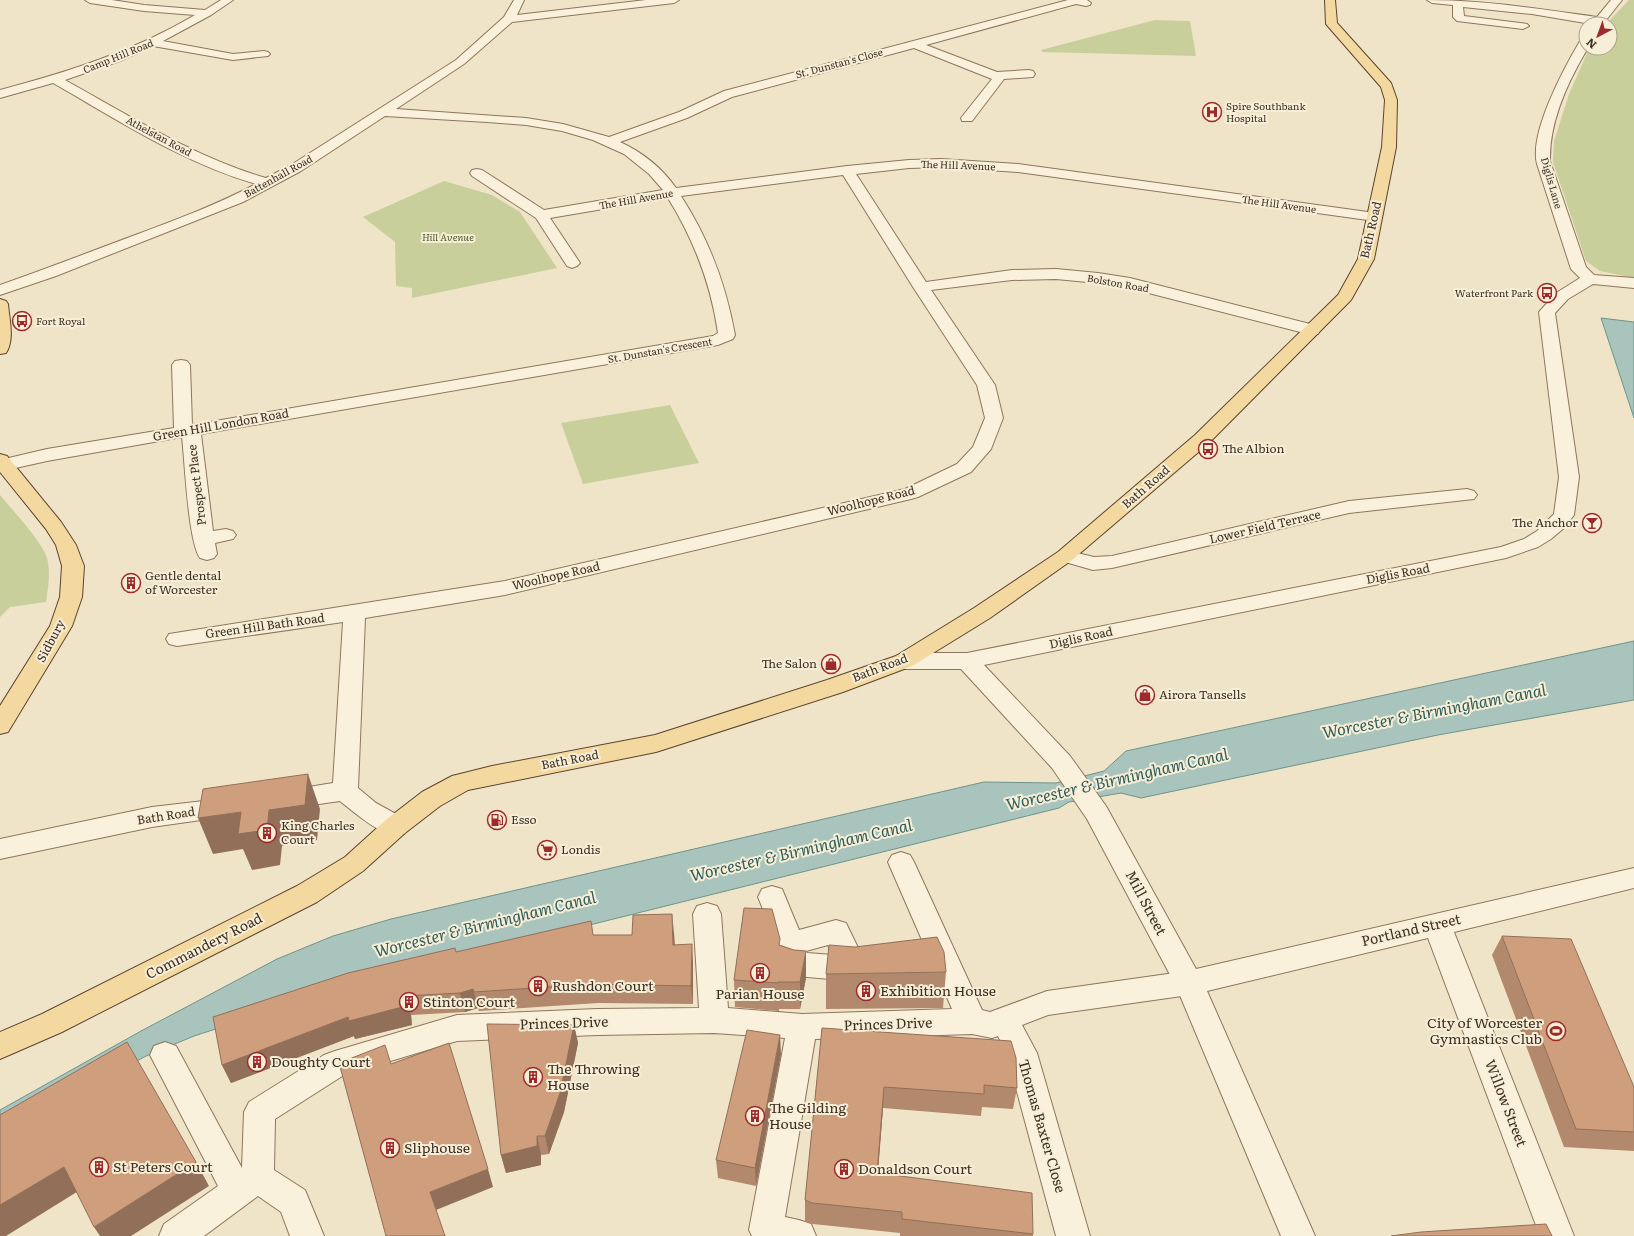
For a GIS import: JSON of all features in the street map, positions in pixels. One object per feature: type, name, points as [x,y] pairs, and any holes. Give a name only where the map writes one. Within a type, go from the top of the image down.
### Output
[{"type":"main road","name":"Bath Road","points":[[396,826],[431,799],[461,782],[656,743],[835,686],[904,661],[982,613],[1066,556],[1202,439],[1345,297],[1366,259],[1389,147],[1391,100],[1388,86],[1332,24],[1330,0]]},
{"type":"main road","points":[[0,304],[2,335],[0,349]]},
{"type":"main road","name":"Sidbury","points":[[0,726],[61,626],[72,596],[73,566],[66,545],[54,526],[1,462]]},
{"type":"main road","name":"Commandery Road","points":[[0,1046],[52,1023],[308,894],[354,864],[396,826]]},
{"type":"street","points":[[90,0],[144,8],[207,13]]},
{"type":"street","name":"Camp Hill Road","points":[[0,94],[55,80],[113,60],[153,42],[228,0]]},
{"type":"street","name":"Battenhall Road","points":[[0,290],[108,252],[210,211],[296,168],[460,62],[509,19],[520,0]]},
{"type":"street","points":[[509,19],[674,0]]},
{"type":"street","points":[[1432,0],[1578,20]]},
{"type":"street","points":[[1604,16],[1617,0]]},
{"type":"street","name":"St. Dunstan's Close","points":[[608,142],[683,115],[728,94],[1079,1]]},
{"type":"street","points":[[1458,3],[1458,17],[1462,19],[1523,26]]},
{"type":"street","points":[[153,42],[233,57],[264,54]]},
{"type":"street","points":[[914,44],[996,76],[1029,74]]},
{"type":"street","name":"Diglis Lane","points":[[1578,54],[1548,126],[1543,142],[1543,160],[1579,268],[1590,279]]},
{"type":"street","points":[[967,118],[999,78],[996,76]]},
{"type":"street","name":"Athelstan Road","points":[[55,80],[160,137],[201,157],[228,170],[268,183]]},
{"type":"street","name":"St. Dunstan's Crescent","points":[[382,112],[512,120],[565,128],[608,142],[636,156],[653,171],[673,193],[696,234],[715,277],[727,335],[718,340],[439,387]]},
{"type":"street","name":"The Hill Avenue","points":[[541,215],[673,193],[847,170],[941,163],[1018,168],[1375,218]]},
{"type":"street","name":"Woolhope Road","points":[[505,588],[912,493],[964,468],[982,450],[994,418],[986,385],[920,287],[847,170]]},
{"type":"street","points":[[477,173],[541,215],[572,263]]},
{"type":"street","name":"Bolston Road","points":[[920,287],[1012,275],[1056,274],[1098,278],[1130,283],[1312,330]]},
{"type":"street","points":[[1590,279],[1634,283]]},
{"type":"street","name":"Diglis Road","points":[[967,661],[1506,552],[1531,543],[1557,524],[1564,515],[1569,477],[1547,312],[1562,296],[1590,279]]},
{"type":"street","name":"Prospect Place","points":[[181,365],[187,430],[201,524],[206,547],[226,535]]},
{"type":"street","name":"Green Hill London Road","points":[[1,462],[439,387]]},
{"type":"street","name":"Lower Field Terrace","points":[[1066,556],[1092,564],[1112,562],[1349,507],[1467,495]]},
{"type":"street","name":"Green Hill Bath Road","points":[[177,639],[354,613],[505,588]]},
{"type":"street","points":[[354,613],[345,791],[367,810],[396,826]]},
{"type":"street","points":[[904,661],[967,661]]},
{"type":"street","name":"Mill Street","points":[[967,661],[1061,762],[1097,813],[1189,983],[1298,1236]]},
{"type":"street","name":"Bath Road","points":[[0,849],[152,817],[345,791]]},
{"type":"street","points":[[901,862],[945,957],[972,1021]]},
{"type":"street","name":"Portland Street","points":[[1004,1019],[1046,1003],[1189,983],[1634,878]]},
{"type":"street","points":[[772,896],[791,944],[795,964],[854,969],[884,965]]},
{"type":"street","points":[[707,914],[714,1020]]},
{"type":"street","name":"Willow Street","points":[[1437,924],[1557,1236]]},
{"type":"street","points":[[791,944],[836,931],[854,969]]},
{"type":"street","points":[[914,961],[945,957]]},
{"type":"street","name":"Princes Drive","points":[[248,1185],[260,1112],[335,1064],[457,1028],[597,1022],[714,1020],[802,1026],[972,1021],[992,1025],[1004,1019]]},
{"type":"street","name":"Thomas Baxter Close","points":[[1004,1019],[1022,1053],[1073,1236]]},
{"type":"street","points":[[799,1236],[766,1230],[802,1026]]},
{"type":"street","points":[[165,1055],[248,1185],[293,1201],[307,1236]]},
{"type":"street","points":[[176,1236],[248,1185]]},
{"type":"green space","points":[[1629,0],[1634,0],[1634,278],[1600,271],[1586,261],[1553,162],[1554,141],[1569,94],[1586,56],[1618,56],[1618,16],[1614,16]]},
{"type":"green space","points":[[1155,20],[1190,21],[1196,56],[1042,52],[1041,50]]},
{"type":"green space","name":"Hill Avenue","points":[[444,181],[492,195],[520,212],[557,268],[412,298],[412,288],[396,286],[395,242],[363,217]]},
{"type":"green space","points":[[670,405],[699,463],[583,484],[561,423]]},
{"type":"green space","points":[[0,495],[26,526],[44,551],[47,558],[49,574],[46,602],[10,607],[0,617]]},
{"type":"water","points":[[1601,318],[1634,322],[1634,418]]},
{"type":"water","name":"Worcester & Birmingham Canal","points":[[1634,641],[1634,700],[1438,735],[1141,798],[1121,793],[1069,802],[1059,808],[401,972],[194,1036],[146,1056],[0,1137],[0,1110],[141,1031],[277,959],[333,936],[391,919],[984,782],[1056,783],[1104,771],[1126,751]]},
{"type":"building","points":[[308,774],[305,805],[269,810],[267,830],[238,834],[241,812],[198,818],[203,789]]},
{"type":"building","points":[[744,908],[772,909],[780,939],[779,945],[794,950],[806,951],[800,982],[778,983],[734,980]]},
{"type":"building","points":[[672,914],[673,945],[692,944],[691,986],[594,984],[474,992],[473,989],[460,993],[405,996],[406,1006],[349,1021],[348,1017],[222,1065],[213,1017],[348,973],[455,948],[456,952],[591,921],[593,935],[632,935],[633,915]]},
{"type":"building","name":"City of Worcester Gymnastics Club","points":[[1502,936],[1571,939],[1634,1087],[1634,1132],[1576,1129]]},
{"type":"building","points":[[937,937],[944,952],[946,972],[826,974],[829,945],[855,947]]},
{"type":"building","name":"The Throwing House","points":[[487,1024],[574,1025],[560,1093],[545,1136],[537,1136],[537,1146],[501,1155]]},
{"type":"building","points":[[822,1028],[1011,1041],[1016,1058],[1017,1088],[984,1085],[984,1094],[884,1087],[877,1173],[1032,1193],[1033,1234],[902,1219],[902,1212],[812,1203],[805,1200]]},
{"type":"building","name":"The Gilding House","points":[[747,1030],[780,1035],[755,1168],[716,1160]]},
{"type":"building","name":"St Peters Court","points":[[127,1042],[196,1162],[94,1227],[64,1167],[0,1205],[0,1115]]},
{"type":"building","points":[[449,1043],[488,1169],[430,1192],[445,1236],[386,1236],[339,1063],[385,1045],[391,1064]]},
{"type":"building","points":[[1546,1224],[1552,1236],[1391,1236],[1421,1232]]},
{"type":"place","name":"Spire Southbank Hospital","points":[[1212,112]]},
{"type":"place","name":"Waterfront Park","points":[[1547,293]]},
{"type":"place","name":"Fort Royal","points":[[22,321]]},
{"type":"place","name":"The Albion","points":[[1208,449]]},
{"type":"place","name":"The Anchor","points":[[1592,523]]},
{"type":"place","name":"Gentle dental of Worcester","points":[[131,583]]},
{"type":"place","name":"The Salon","points":[[831,664]]},
{"type":"place","name":"Airora Tansells","points":[[1145,695]]},
{"type":"place","name":"Esso","points":[[497,820]]},
{"type":"place","name":"King Charles Court","points":[[267,833]]},
{"type":"place","name":"Londis","points":[[547,850]]},
{"type":"place","name":"Parian House","points":[[760,973]]},
{"type":"place","name":"Rushdon Court","points":[[538,986]]},
{"type":"place","name":"Exhibition House","points":[[866,991]]},
{"type":"place","name":"Stinton Court","points":[[409,1002]]},
{"type":"place","name":"City of Worcester Gymnastics Club","points":[[1556,1031]]},
{"type":"place","name":"Doughty Court","points":[[257,1062]]},
{"type":"place","name":"The Throwing House","points":[[533,1077]]},
{"type":"place","name":"The Gilding House","points":[[755,1116]]},
{"type":"place","name":"Sliphouse","points":[[390,1148]]},
{"type":"place","name":"St Peters Court","points":[[99,1167]]},
{"type":"place","name":"Donaldson Court","points":[[844,1169]]}]
